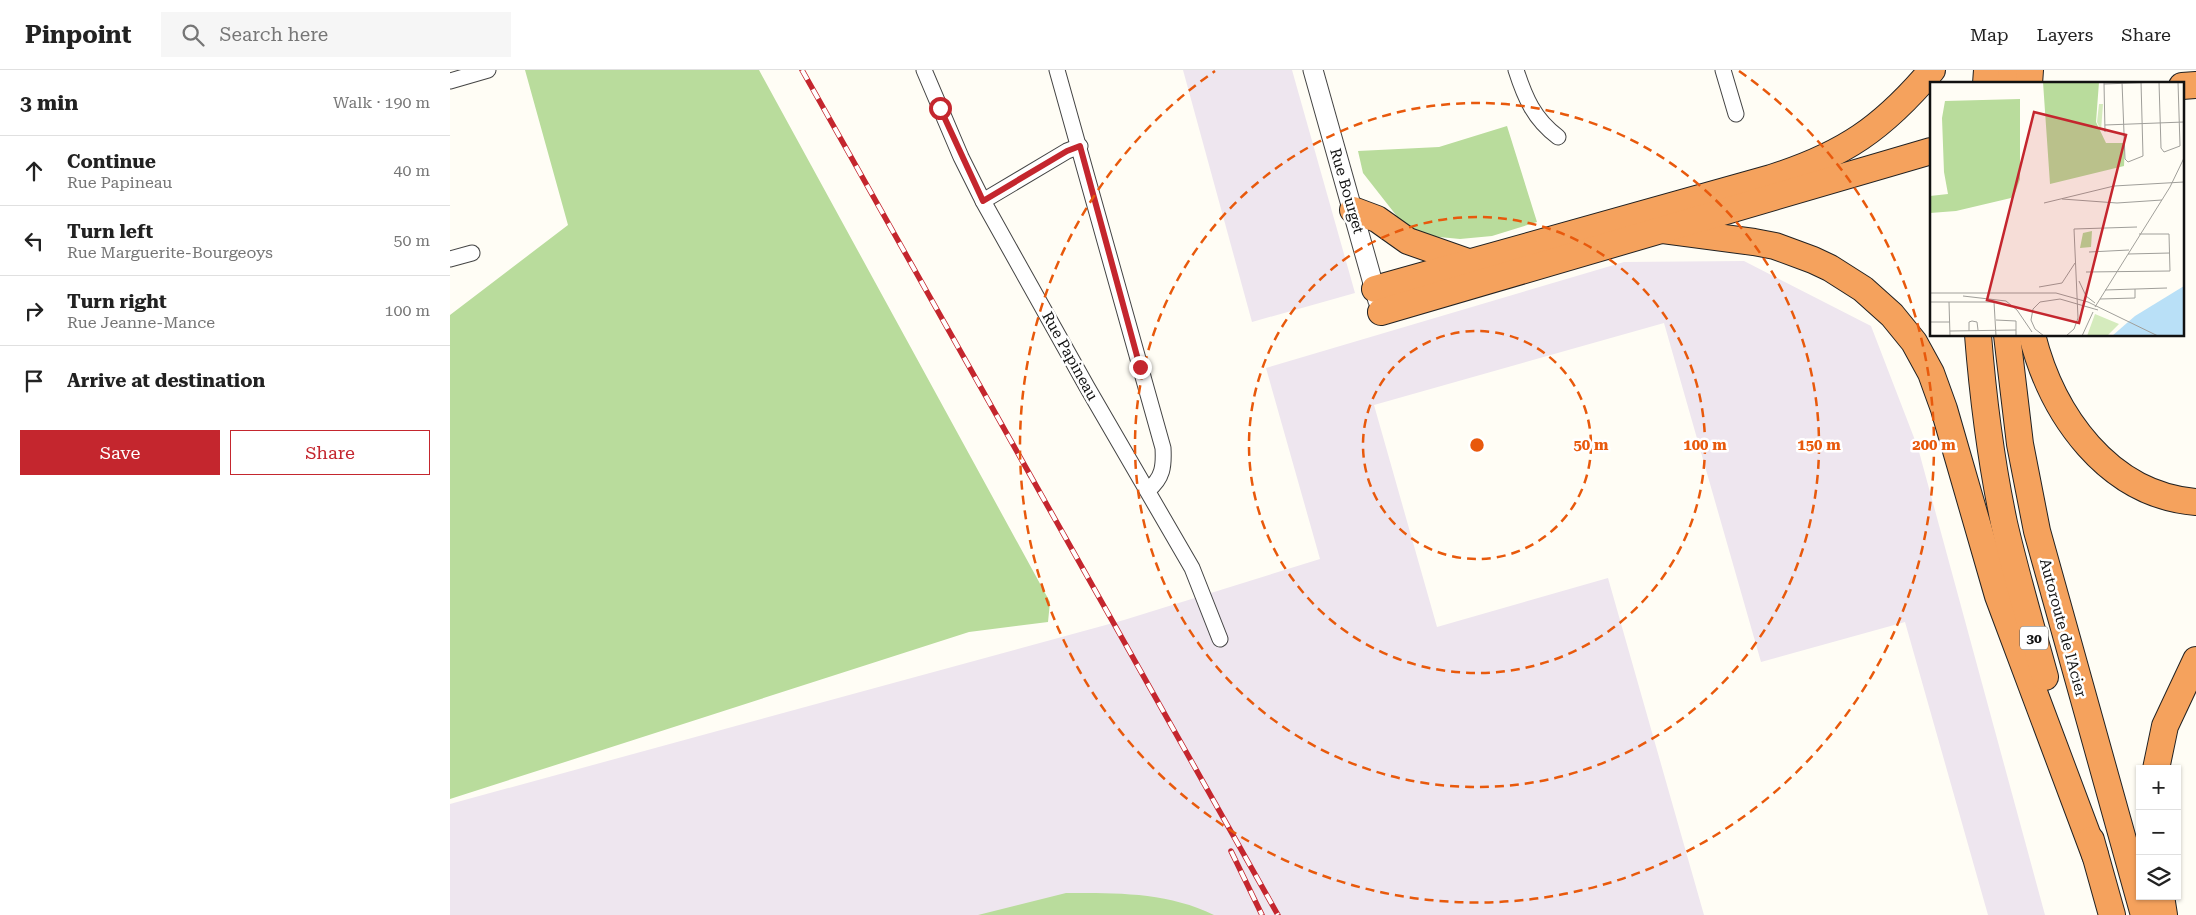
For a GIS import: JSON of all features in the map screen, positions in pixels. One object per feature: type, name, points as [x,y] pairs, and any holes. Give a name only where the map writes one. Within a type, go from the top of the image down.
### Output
[{"type":"highway","points":[[1378,301],[1468,262],[1736,188],[1812,164],[1846,148],[1882,122],[1932,70]]},
{"type":"highway","points":[[1378,301],[1663,230],[1930,151]]},
{"type":"highway","points":[[1353,210],[1376,220],[1408,241],[1468,262]]},
{"type":"highway","points":[[1663,230],[1747,240],[1775,246],[1813,260],[1864,289],[1892,315],[1914,342],[1931,373],[1944,409],[1998,596],[2095,855]]},
{"type":"highway","name":"Autoroute de l'Acier","points":[[1978,336],[1990,448],[2004,524],[2026,610],[2112,915]]},
{"type":"highway","name":"Autoroute de l'Acier","points":[[2007,336],[2020,444],[2037,531],[2144,915]]},
{"type":"highway","points":[[2032,336],[2040,361],[2057,400],[2092,451],[2122,477],[2139,486],[2173,498],[2196,502]]},
{"type":"highway","points":[[2157,765],[2165,726],[2196,660]]},
{"type":"highway","points":[[2162,900],[2164,915]]},
{"type":"street","points":[[450,81],[488,70]]},
{"type":"street","name":"Rue Papineau","points":[[924,70],[961,157],[983,201],[1087,387],[1192,568],[1220,638]]},
{"type":"street","points":[[1057,70],[1080,146],[1163,448],[1162,472],[1156,484],[1148,490]]},
{"type":"street","name":"Rue Bourget","points":[[1313,70],[1378,301]]},
{"type":"street","points":[[1516,70],[1529,106],[1541,123],[1558,137]]},
{"type":"street","points":[[1723,70],[1736,114]]},
{"type":"street","points":[[983,201],[1067,151],[1080,146]]},
{"type":"street","points":[[450,259],[472,253]]},
{"type":"shaded area","points":[[1183,70],[1292,70],[1355,293],[1252,322]]},
{"type":"shaded area","points":[[1744,261],[1871,326],[1918,448],[2045,915],[1988,915],[1905,622],[1761,662],[1664,323],[1374,405],[1437,627],[1608,578],[1704,915],[450,915],[450,804],[1124,620],[1320,559],[1266,368],[1624,262]]},
{"type":"green space","points":[[525,70],[759,70],[1050,602],[1048,622],[969,632],[450,799],[450,315],[568,225]]},
{"type":"green space","points":[[1507,126],[1537,222],[1492,236],[1460,239],[1429,236],[1403,224],[1363,173],[1358,151],[1439,147]]},
{"type":"green space","points":[[1066,893],[1142,895],[1196,907],[1214,915],[978,915]]},
{"type":"railway","points":[[802,70],[1278,915]]},
{"type":"railway","points":[[1231,851],[1262,915]]},
{"type":"route","points":[[940,108],[961,157],[983,201],[1067,151],[1080,146],[1140,367]]}]
